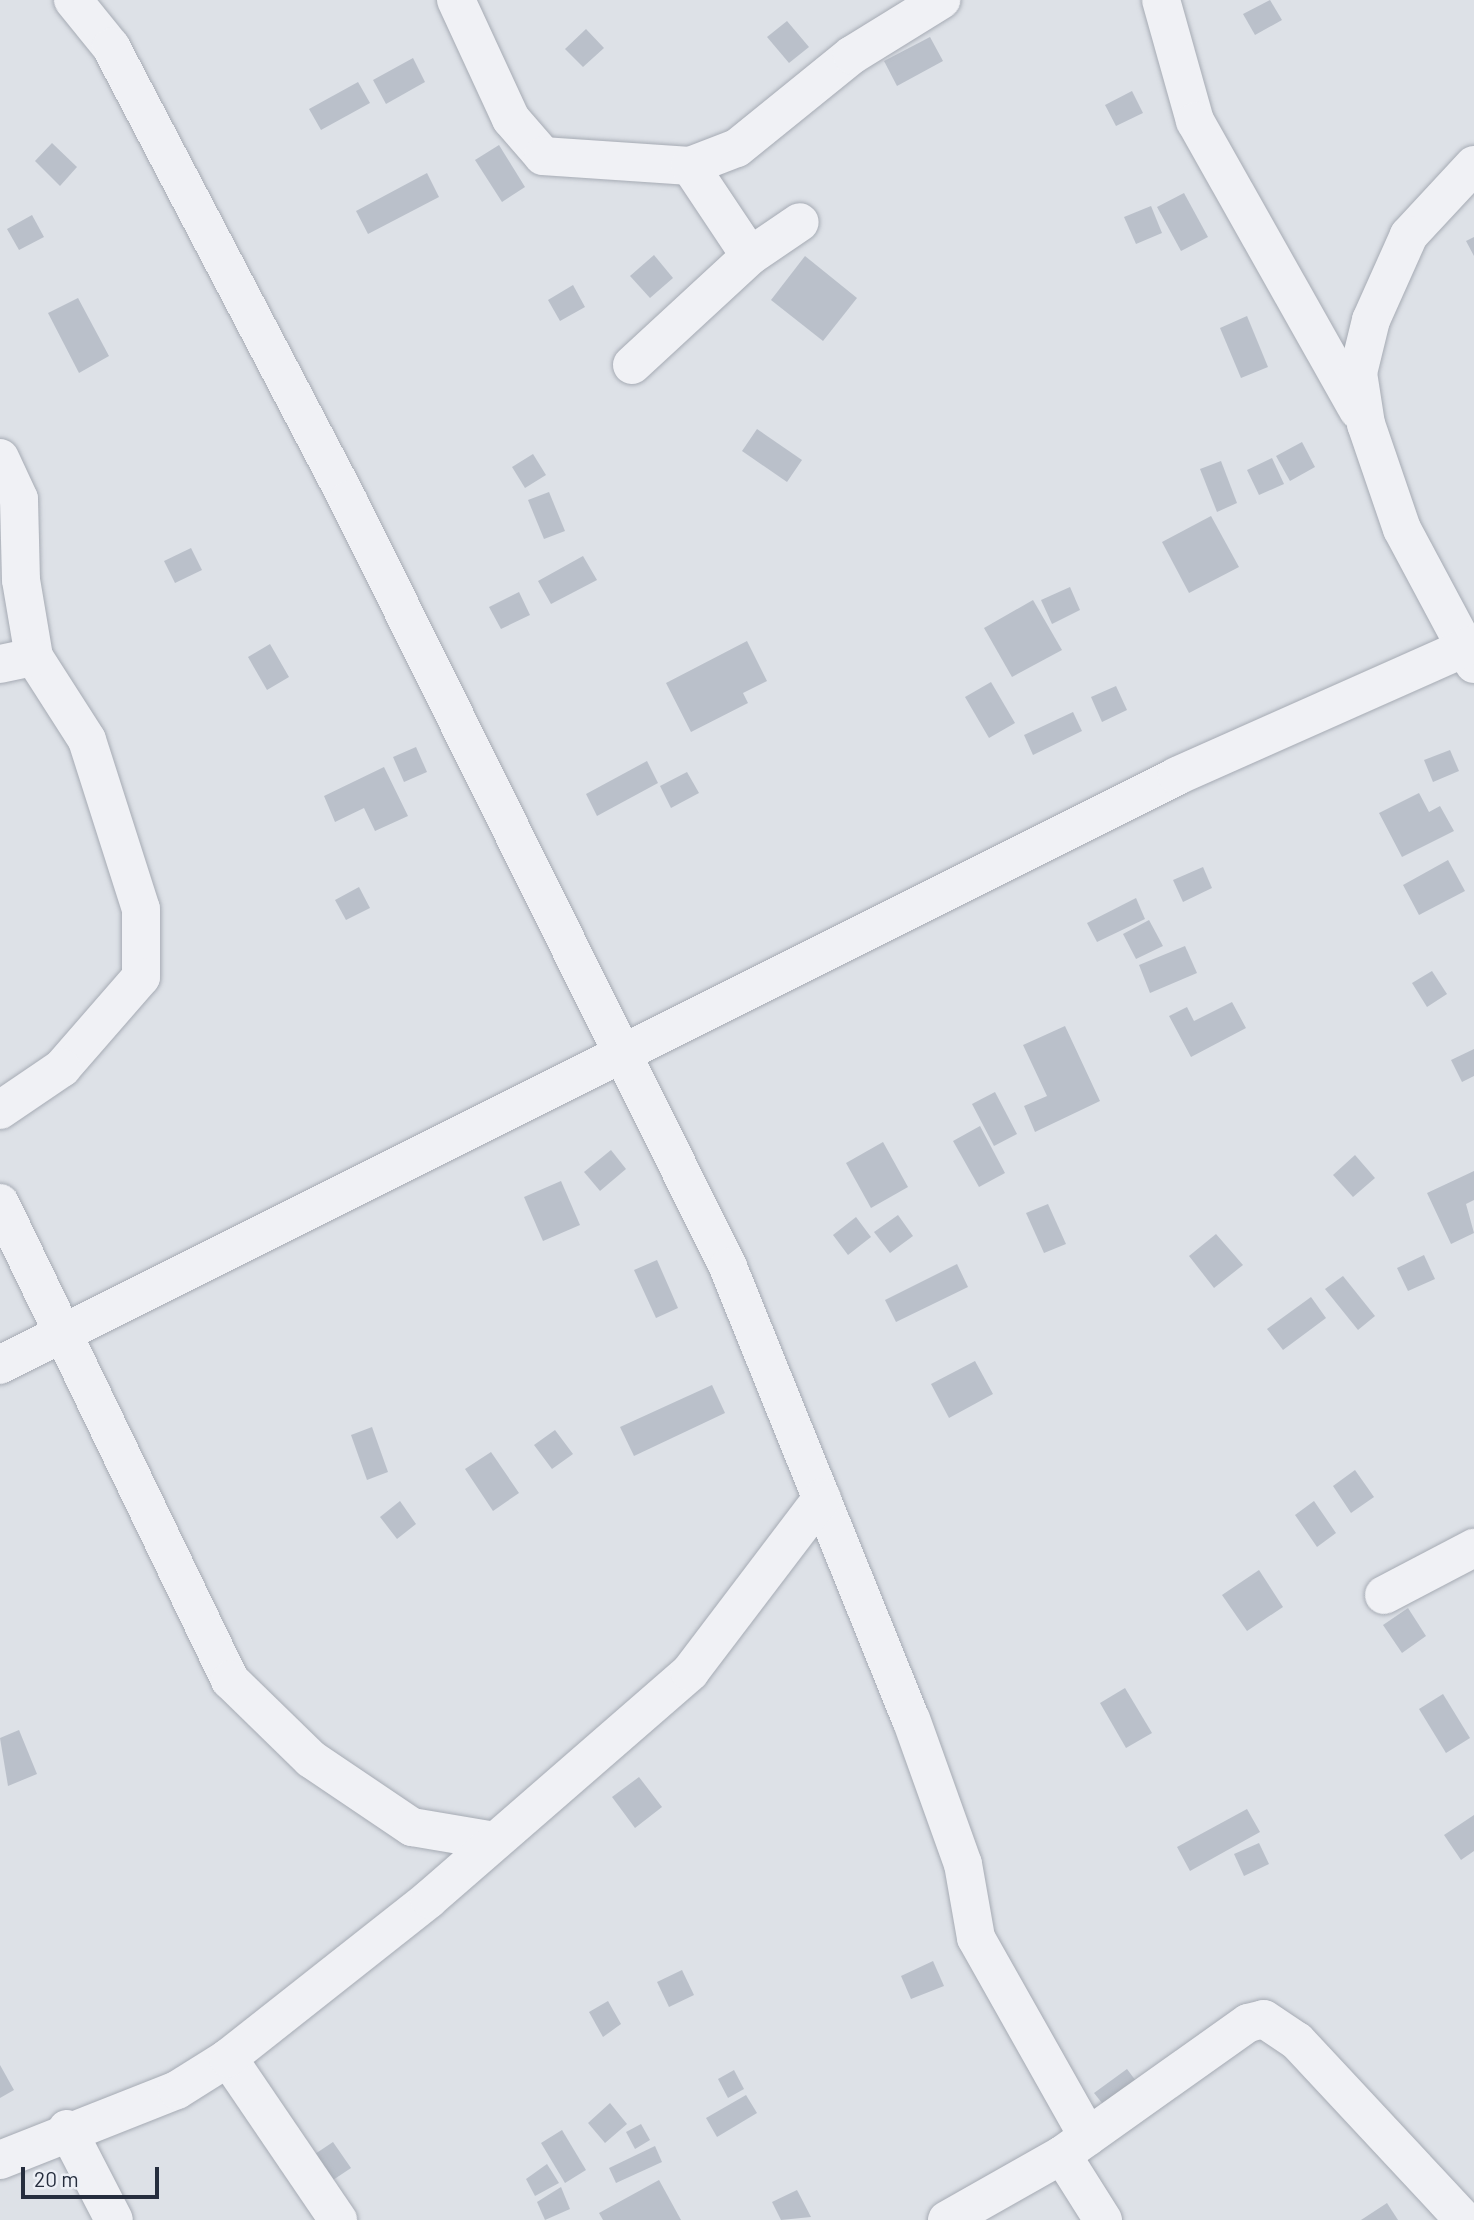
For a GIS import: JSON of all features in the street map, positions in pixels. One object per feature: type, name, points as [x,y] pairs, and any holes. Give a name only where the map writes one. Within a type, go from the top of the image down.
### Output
[{"type":"street","points":[[73,0],[111,47],[348,500],[728,1267],[822,1498],[963,1864],[976,1938],[1075,2146],[1103,2220]]},
{"type":"street","points":[[456,0],[511,119],[543,156],[690,166],[737,149],[852,55],[940,0]]},
{"type":"street","points":[[0,1364],[1177,776],[1471,652],[1402,529],[1366,425],[1195,121],[1161,0]]},
{"type":"street","points":[[1366,425],[1358,373],[1371,320],[1409,235],[1474,165]]},
{"type":"street","points":[[690,166],[750,256]]},
{"type":"street","points":[[632,365],[750,256],[800,222]]},
{"type":"street","points":[[0,457],[19,499],[21,580],[17,660],[87,740],[141,909],[141,977],[62,1068],[0,1110]]},
{"type":"street","points":[[0,1203],[230,1680],[311,1759],[412,1827],[495,1841]]},
{"type":"street","points":[[0,2160],[67,2129],[157,2100],[228,2058],[495,1841],[690,1672],[822,1498]]},
{"type":"street","points":[[1384,1595],[1474,1548]]},
{"type":"street","points":[[962,2217],[1075,2146],[1248,2023],[1264,2018],[1297,2041],[1464,2220]]},
{"type":"street","points":[[228,2058],[338,2220]]},
{"type":"street","points":[[67,2129],[114,2220]]},
{"type":"building","points":[[1270,0],[1282,20],[1255,35],[1243,14]]},
{"type":"building","points":[[787,21],[809,47],[789,63],[767,37]]},
{"type":"building","points":[[586,29],[604,48],[583,67],[565,49]]},
{"type":"building","points":[[930,37],[943,61],[897,86],[884,61]]},
{"type":"building","points":[[413,58],[425,82],[386,104],[373,80]]},
{"type":"building","points":[[358,82],[370,103],[321,130],[309,109]]},
{"type":"building","points":[[1132,91],[1143,113],[1116,126],[1105,105]]},
{"type":"building","points":[[52,143],[77,167],[60,186],[35,161]]},
{"type":"building","points":[[499,145],[525,187],[502,202],[475,160]]},
{"type":"building","points":[[427,173],[439,197],[368,234],[356,211]]},
{"type":"building","points":[[1184,193],[1208,237],[1181,251],[1157,207]]},
{"type":"building","points":[[1151,206],[1162,233],[1136,244],[1124,217]]},
{"type":"building","points":[[32,215],[44,237],[19,250],[7,229]]},
{"type":"building","points":[[1474,237],[1474,256],[1466,241]]},
{"type":"building","points":[[654,255],[673,278],[650,298],[630,276]]},
{"type":"building","points":[[805,256],[857,298],[823,341],[771,300]]},
{"type":"building","points":[[573,285],[585,307],[560,321],[548,300]]},
{"type":"building","points":[[78,298],[109,356],[79,373],[48,313]]},
{"type":"building","points":[[1247,316],[1268,367],[1241,378],[1220,328]]},
{"type":"building","points":[[757,429],[802,460],[787,482],[742,451]]},
{"type":"building","points":[[1302,442],[1315,467],[1290,481],[1276,456]]},
{"type":"building","points":[[533,454],[546,475],[525,488],[512,467]]},
{"type":"building","points":[[1272,458],[1284,484],[1259,495],[1247,470]]},
{"type":"building","points":[[1221,461],[1237,503],[1217,512],[1200,469]]},
{"type":"building","points":[[549,492],[565,531],[544,539],[528,500]]},
{"type":"building","points":[[1211,516],[1239,567],[1189,593],[1162,542]]},
{"type":"building","points":[[191,548],[202,570],[175,583],[164,561]]},
{"type":"building","points":[[583,556],[597,580],[551,604],[538,581]]},
{"type":"building","points":[[1070,587],[1080,610],[1052,624],[1041,600]]},
{"type":"building","points":[[519,592],[530,615],[501,629],[489,607]]},
{"type":"building","points":[[1033,600],[1062,650],[1012,677],[984,628]]},
{"type":"building","points":[[747,641],[767,681],[743,693],[748,703],[691,732],[666,683]]},
{"type":"building","points":[[270,644],[289,677],[267,690],[248,657]]},
{"type":"building","points":[[991,682],[1015,723],[989,738],[965,697]]},
{"type":"building","points":[[1116,686],[1127,710],[1102,722],[1091,697]]},
{"type":"building","points":[[1073,712],[1082,731],[1033,755],[1024,735]]},
{"type":"building","points":[[416,747],[427,772],[404,782],[393,757]]},
{"type":"building","points":[[1450,750],[1459,771],[1433,782],[1424,760]]},
{"type":"building","points":[[647,761],[658,783],[597,816],[586,794]]},
{"type":"building","points":[[384,767],[408,816],[375,831],[364,808],[335,822],[324,796]]},
{"type":"building","points":[[687,772],[699,793],[671,808],[660,786]]},
{"type":"building","points":[[1419,793],[1429,812],[1440,806],[1454,831],[1402,857],[1379,813]]},
{"type":"building","points":[[1448,860],[1465,891],[1419,915],[1403,885]]},
{"type":"building","points":[[1203,867],[1212,888],[1183,902],[1173,880]]},
{"type":"building","points":[[359,887],[370,908],[346,920],[335,900]]},
{"type":"building","points":[[1136,898],[1145,919],[1097,942],[1087,923]]},
{"type":"building","points":[[1149,920],[1163,946],[1136,959],[1123,934]]},
{"type":"building","points":[[1185,946],[1197,973],[1150,993],[1139,965]]},
{"type":"building","points":[[1432,971],[1447,994],[1427,1007],[1412,983]]},
{"type":"building","points":[[1232,1002],[1246,1028],[1191,1057],[1169,1016],[1187,1007],[1194,1021]]},
{"type":"building","points":[[1065,1026],[1100,1101],[1035,1132],[1024,1106],[1047,1096],[1023,1045]]},
{"type":"building","points":[[1474,1049],[1474,1076],[1462,1082],[1451,1060]]},
{"type":"building","points":[[995,1092],[1017,1134],[994,1146],[972,1104]]},
{"type":"building","points":[[980,1126],[1005,1173],[979,1187],[953,1141]]},
{"type":"building","points":[[883,1142],[908,1187],[871,1208],[846,1163]]},
{"type":"building","points":[[611,1150],[626,1169],[600,1191],[584,1172]]},
{"type":"building","points":[[1355,1155],[1375,1178],[1353,1197],[1333,1175]]},
{"type":"building","points":[[1474,1171],[1474,1200],[1466,1204],[1474,1233],[1451,1244],[1427,1193]]},
{"type":"building","points":[[561,1181],[580,1225],[543,1241],[524,1197]]},
{"type":"building","points":[[1048,1204],[1066,1244],[1044,1253],[1026,1213]]},
{"type":"building","points":[[898,1215],[913,1236],[890,1253],[874,1232]]},
{"type":"building","points":[[856,1217],[871,1237],[848,1255],[833,1235]]},
{"type":"building","points":[[1216,1234],[1243,1265],[1214,1288],[1189,1256]]},
{"type":"building","points":[[1424,1255],[1435,1279],[1408,1291],[1397,1268]]},
{"type":"building","points":[[657,1260],[678,1308],[656,1318],[634,1270]]},
{"type":"building","points":[[957,1264],[968,1287],[896,1322],[885,1300]]},
{"type":"building","points":[[1343,1276],[1375,1316],[1358,1330],[1325,1289]]},
{"type":"building","points":[[1311,1297],[1326,1318],[1283,1350],[1267,1329]]},
{"type":"building","points":[[975,1361],[993,1394],[949,1418],[931,1384]]},
{"type":"building","points":[[712,1385],[725,1413],[634,1456],[620,1427]]},
{"type":"building","points":[[372,1427],[388,1472],[367,1480],[351,1435]]},
{"type":"building","points":[[555,1430],[573,1454],[552,1469],[534,1445]]},
{"type":"building","points":[[491,1452],[519,1493],[493,1511],[465,1469]]},
{"type":"building","points":[[1355,1470],[1374,1497],[1351,1513],[1333,1486]]},
{"type":"building","points":[[400,1501],[416,1524],[397,1539],[380,1517]]},
{"type":"building","points":[[1314,1501],[1336,1533],[1317,1547],[1295,1515]]},
{"type":"building","points":[[1259,1570],[1283,1607],[1247,1631],[1222,1595]]},
{"type":"building","points":[[1408,1608],[1426,1636],[1402,1653],[1383,1625]]},
{"type":"building","points":[[1125,1688],[1152,1733],[1126,1748],[1100,1703]]},
{"type":"building","points":[[1443,1694],[1470,1738],[1446,1753],[1419,1709]]},
{"type":"building","points":[[19,1730],[37,1774],[8,1786],[0,1738]]},
{"type":"building","points":[[639,1777],[662,1807],[635,1828],[612,1797]]},
{"type":"building","points":[[1247,1809],[1260,1832],[1190,1871],[1177,1847]]},
{"type":"building","points":[[1474,1815],[1474,1851],[1461,1860],[1444,1835]]},
{"type":"building","points":[[1259,1843],[1269,1864],[1244,1876],[1234,1854]]},
{"type":"building","points":[[933,1961],[944,1986],[911,1999],[901,1976]]},
{"type":"building","points":[[682,1970],[694,1995],[669,2007],[657,1982]]},
{"type":"building","points":[[608,2001],[621,2024],[603,2037],[589,2012]]},
{"type":"building","points":[[0,2065],[14,2090],[0,2098]]},
{"type":"building","points":[[1127,2069],[1142,2089],[1110,2113],[1094,2093]]},
{"type":"building","points":[[734,2070],[744,2089],[728,2098],[718,2079]]},
{"type":"building","points":[[746,2095],[757,2113],[717,2137],[706,2118]]},
{"type":"building","points":[[610,2103],[627,2124],[605,2143],[588,2123]]},
{"type":"building","points":[[641,2124],[650,2140],[635,2149],[626,2132]]},
{"type":"building","points":[[562,2130],[586,2170],[565,2183],[541,2143]]},
{"type":"building","points":[[333,2142],[351,2168],[330,2182],[312,2156]]},
{"type":"building","points":[[655,2146],[662,2162],[616,2183],[609,2168]]},
{"type":"building","points":[[547,2164],[559,2183],[535,2196],[526,2179]]},
{"type":"building","points":[[659,2180],[681,2220],[603,2220],[599,2213]]},
{"type":"building","points":[[561,2187],[570,2209],[545,2220],[537,2202]]},
{"type":"building","points":[[797,2190],[811,2217],[781,2220],[772,2202]]},
{"type":"building","points":[[1387,2203],[1398,2220],[1361,2220]]}]
